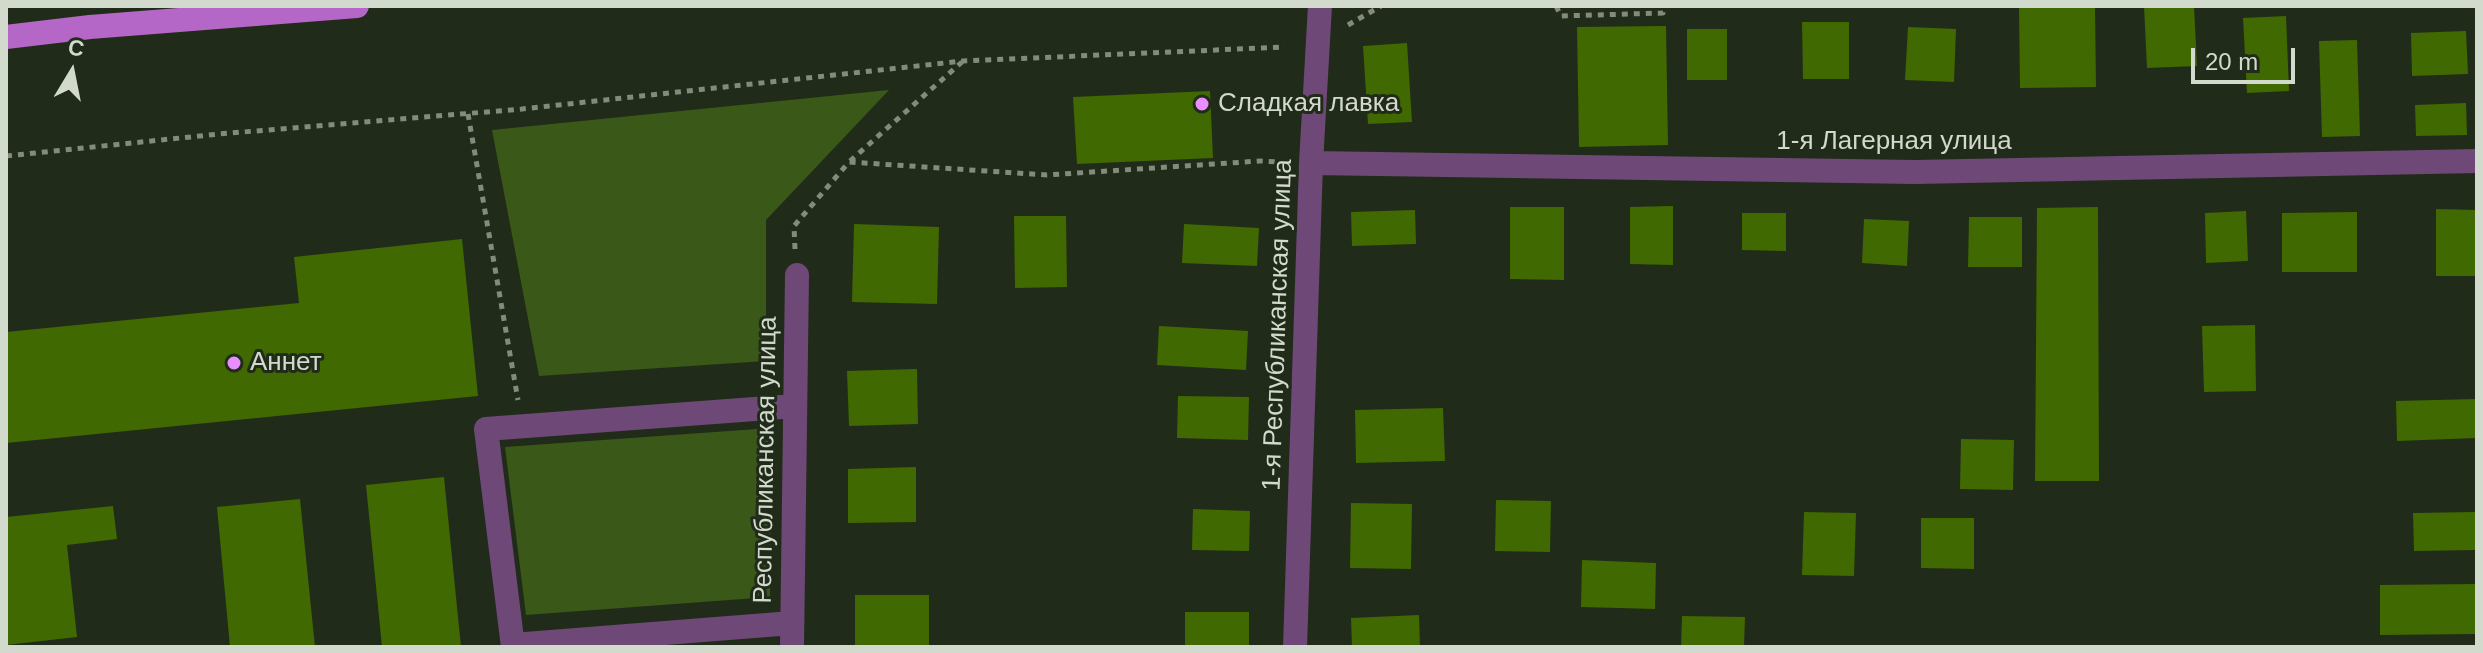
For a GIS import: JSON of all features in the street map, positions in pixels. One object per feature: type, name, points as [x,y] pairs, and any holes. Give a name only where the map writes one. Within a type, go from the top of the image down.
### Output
[{"type":"main road","points":[[6,37],[90,27],[357,6]]},
{"type":"street","name":"1-я Республиканская улица","points":[[1295,647],[1311,163],[1320,6]]},
{"type":"street","name":"1-я Лагерная улица","points":[[1311,163],[1915,172],[2477,161]]},
{"type":"street","name":"Республиканская улица","points":[[792,635],[797,275]]},
{"type":"street","points":[[792,635],[513,646],[486,429],[795,406]]},
{"type":"path","points":[[1345,27],[1381,6]]},
{"type":"path","points":[[1556,6],[1561,16],[1663,13],[1663,6]]},
{"type":"path","points":[[6,156],[219,134],[468,114],[963,61],[1285,47]]},
{"type":"path","points":[[797,275],[794,226],[849,162],[963,61]]},
{"type":"path","points":[[468,114],[523,426]]},
{"type":"path","points":[[849,162],[1047,175],[1260,161],[1311,163]]},
{"type":"green space","points":[[889,90],[766,220],[766,361],[539,376],[492,130]]},
{"type":"green space","points":[[771,428],[770,597],[526,615],[505,447]]},
{"type":"building","points":[[2019,6],[2095,6],[2096,87],[2020,88]]},
{"type":"building","points":[[2144,6],[2194,6],[2197,66],[2147,68]]},
{"type":"building","points":[[2286,16],[2289,91],[2247,93],[2243,18]]},
{"type":"building","points":[[1802,22],[1849,22],[1849,79],[1803,79]]},
{"type":"building","points":[[1666,26],[1668,145],[1579,147],[1577,27]]},
{"type":"building","points":[[1908,27],[1956,29],[1954,82],[1905,80]]},
{"type":"building","points":[[1687,29],[1727,29],[1727,80],[1687,80]]},
{"type":"building","points":[[2466,31],[2468,74],[2412,76],[2411,33]]},
{"type":"building","points":[[2357,40],[2360,136],[2322,137],[2319,41]]},
{"type":"building","points":[[1407,43],[1412,122],[1368,124],[1363,46]]},
{"type":"building","points":[[1210,91],[1213,158],[1077,164],[1073,97]]},
{"type":"building","points":[[2466,103],[2467,135],[2416,136],[2415,105]]},
{"type":"building","points":[[1673,206],[1673,265],[1630,264],[1630,207]]},
{"type":"building","points":[[1510,207],[1564,207],[1564,280],[1510,279]]},
{"type":"building","points":[[2098,207],[2099,481],[2035,481],[2037,208]]},
{"type":"building","points":[[2436,209],[2477,210],[2477,276],[2436,276]]},
{"type":"building","points":[[1415,210],[1416,244],[1352,246],[1351,212]]},
{"type":"building","points":[[2246,211],[2248,261],[2206,263],[2205,213]]},
{"type":"building","points":[[2357,212],[2357,272],[2282,272],[2282,213]]},
{"type":"building","points":[[1742,213],[1786,213],[1786,251],[1742,250]]},
{"type":"building","points":[[1014,216],[1066,216],[1067,287],[1015,288]]},
{"type":"building","points":[[1969,217],[2022,217],[2022,267],[1968,267]]},
{"type":"building","points":[[1864,219],[1909,221],[1907,266],[1862,263]]},
{"type":"building","points":[[854,224],[939,227],[937,304],[852,302]]},
{"type":"building","points":[[1184,224],[1259,228],[1257,266],[1182,263]]},
{"type":"building","points":[[462,239],[478,396],[6,443],[6,332],[299,303],[294,257]]},
{"type":"building","points":[[2255,325],[2256,391],[2204,392],[2202,326]]},
{"type":"building","points":[[1159,326],[1248,331],[1246,370],[1157,365]]},
{"type":"building","points":[[917,369],[918,424],[849,426],[847,371]]},
{"type":"building","points":[[1178,396],[1249,397],[1248,440],[1177,438]]},
{"type":"building","points":[[2477,399],[2477,438],[2397,441],[2396,401]]},
{"type":"building","points":[[1443,408],[1445,461],[1356,463],[1355,410]]},
{"type":"building","points":[[1961,439],[2014,440],[2013,490],[1960,489]]},
{"type":"building","points":[[916,467],[916,522],[848,523],[848,469]]},
{"type":"building","points":[[444,477],[461,647],[382,647],[366,485]]},
{"type":"building","points":[[300,499],[315,647],[230,647],[217,507]]},
{"type":"building","points":[[1496,500],[1551,501],[1550,552],[1495,551]]},
{"type":"building","points":[[1351,503],[1412,504],[1411,569],[1350,568]]},
{"type":"building","points":[[113,506],[117,539],[67,545],[77,637],[6,645],[6,517]]},
{"type":"building","points":[[1193,509],[1250,511],[1249,551],[1192,550]]},
{"type":"building","points":[[1804,512],[1856,513],[1854,576],[1802,575]]},
{"type":"building","points":[[2476,512],[2476,550],[2414,551],[2413,513]]},
{"type":"building","points":[[1921,518],[1974,518],[1974,569],[1921,568]]},
{"type":"building","points":[[1582,560],[1656,563],[1655,609],[1581,607]]},
{"type":"building","points":[[2475,584],[2476,634],[2380,635],[2380,585]]},
{"type":"building","points":[[855,595],[929,595],[929,647],[855,647]]},
{"type":"building","points":[[1185,612],[1249,612],[1249,647],[1185,647]]},
{"type":"building","points":[[1419,615],[1420,647],[1352,647],[1351,618]]},
{"type":"building","points":[[1682,616],[1745,617],[1744,647],[1681,647]]},
{"type":"place","name":"Сладкая лавка","points":[[1202,104]]},
{"type":"place","name":"Аннет","points":[[234,363]]}]
